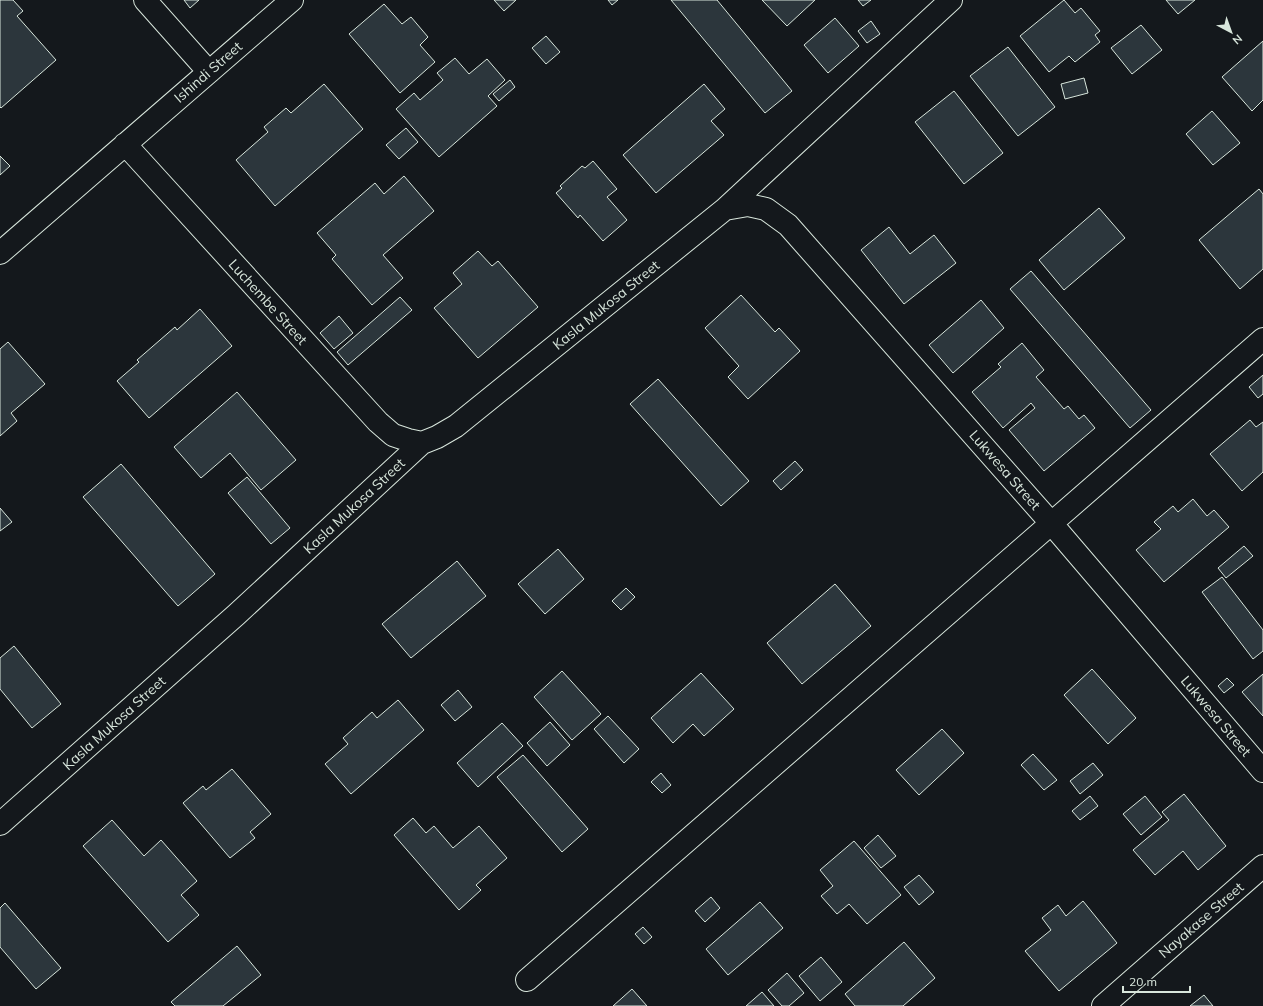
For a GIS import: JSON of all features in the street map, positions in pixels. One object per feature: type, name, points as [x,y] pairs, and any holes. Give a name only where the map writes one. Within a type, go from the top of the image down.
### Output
[{"type":"street","points":[[145,0],[209,72]]},
{"type":"street","name":"Ishindi Street","points":[[0,253],[292,0]]},
{"type":"street","name":"Kasla Mukosa Street","points":[[0,824],[236,615],[422,443],[437,437],[456,426],[724,209],[952,0]]},
{"type":"street","name":"Luchembe Street","points":[[125,144],[378,422],[393,435],[422,443]]},
{"type":"street","name":"Lukwesa Street","points":[[724,209],[748,205],[766,209],[788,225],[1051,523],[1263,771]]},
{"type":"street","points":[[527,980],[1263,339]]},
{"type":"street","name":"Nayakase Street","points":[[1103,1006],[1263,866]]},
{"type":"building","points":[[0,0],[13,0],[23,11],[17,16],[56,60],[1,108],[0,107]]},
{"type":"building","points":[[184,0],[199,0],[190,8]]},
{"type":"building","points":[[494,0],[516,0],[504,11]]},
{"type":"building","points":[[608,0],[618,0],[612,5]]},
{"type":"building","points":[[671,0],[717,0],[792,91],[765,113]]},
{"type":"building","points":[[762,0],[815,0],[787,26]]},
{"type":"building","points":[[858,0],[871,0],[863,6]]},
{"type":"building","points":[[1064,0],[1075,13],[1081,8],[1100,31],[1095,35],[1100,42],[1075,62],[1069,56],[1049,72],[1020,36]]},
{"type":"building","points":[[1166,0],[1195,0],[1178,14]]},
{"type":"building","points":[[384,4],[402,24],[411,17],[428,37],[420,45],[435,62],[400,93],[349,34]]},
{"type":"building","points":[[835,18],[859,46],[828,73],[804,45]]},
{"type":"building","points":[[871,21],[880,34],[867,43],[858,31]]},
{"type":"building","points":[[1141,25],[1162,50],[1132,74],[1111,48]]},
{"type":"building","points":[[546,36],[560,52],[546,64],[532,48]]},
{"type":"building","points":[[1263,41],[1263,100],[1252,111],[1222,77]]},
{"type":"building","points":[[1008,47],[1055,107],[1018,136],[970,76]]},
{"type":"building","points":[[455,58],[469,74],[487,59],[505,80],[488,96],[497,106],[439,157],[396,109],[414,93],[420,100],[443,80],[437,73]]},
{"type":"building","points":[[1084,78],[1088,93],[1065,99],[1061,84]]},
{"type":"building","points":[[510,80],[515,87],[499,101],[493,94]]},
{"type":"building","points":[[324,84],[363,129],[275,206],[236,160],[268,132],[264,127],[286,108],[291,113]]},
{"type":"building","points":[[704,84],[725,109],[711,121],[724,135],[656,193],[623,155]]},
{"type":"building","points":[[954,91],[1003,153],[964,184],[915,122]]},
{"type":"building","points":[[1212,111],[1240,143],[1213,165],[1186,134]]},
{"type":"building","points":[[406,128],[418,142],[399,159],[386,145]]},
{"type":"building","points":[[0,156],[10,166],[0,175]]},
{"type":"building","points":[[593,161],[617,189],[607,197],[627,220],[603,241],[580,215],[578,218],[556,193],[562,188],[560,186],[582,166],[585,168]]},
{"type":"building","points":[[404,176],[434,211],[383,255],[403,278],[372,305],[332,259],[336,255],[317,233],[375,183],[384,194]]},
{"type":"building","points":[[1259,189],[1263,194],[1263,269],[1240,289],[1199,240]]},
{"type":"building","points":[[1099,208],[1125,238],[1064,290],[1039,260]]},
{"type":"building","points":[[889,227],[910,254],[934,235],[956,263],[904,304],[861,250]]},
{"type":"building","points":[[478,251],[492,266],[498,261],[538,307],[478,358],[434,308],[462,284],[453,273]]},
{"type":"building","points":[[1031,271],[1151,410],[1130,428],[1010,289]]},
{"type":"building","points":[[741,295],[775,332],[779,328],[800,351],[748,399],[728,377],[739,366],[705,328]]},
{"type":"building","points":[[400,297],[412,310],[348,365],[337,352]]},
{"type":"building","points":[[981,300],[1004,328],[953,373],[929,345]]},
{"type":"building","points":[[200,309],[232,346],[149,418],[117,381],[139,362],[137,360],[175,327],[177,330]]},
{"type":"building","points":[[339,316],[353,333],[334,349],[320,333]]},
{"type":"building","points":[[8,342],[45,384],[11,413],[17,421],[0,436],[0,349]]},
{"type":"building","points":[[1022,343],[1044,370],[1036,377],[1064,409],[1068,406],[1079,419],[1084,415],[1095,428],[1044,471],[1009,430],[1035,408],[1031,403],[1003,428],[972,392],[1001,367],[998,364]]},
{"type":"building","points":[[1263,375],[1263,394],[1258,398],[1249,387]]},
{"type":"building","points":[[658,379],[749,481],[721,506],[630,404]]},
{"type":"building","points":[[237,392],[296,460],[261,490],[230,453],[201,478],[174,447]]},
{"type":"building","points":[[1250,420],[1256,427],[1263,422],[1263,472],[1242,491],[1210,454]]},
{"type":"building","points":[[795,461],[803,470],[781,490],[773,481]]},
{"type":"building","points":[[121,464],[215,574],[178,606],[83,497]]},
{"type":"building","points":[[247,477],[290,528],[271,544],[228,493]]},
{"type":"building","points":[[1193,499],[1207,516],[1214,510],[1229,527],[1164,582],[1136,550],[1161,529],[1154,522],[1173,506],[1178,512]]},
{"type":"building","points":[[0,508],[12,522],[0,531]]},
{"type":"building","points":[[1244,546],[1253,556],[1226,578],[1218,568]]},
{"type":"building","points":[[558,549],[584,579],[545,614],[518,584]]},
{"type":"building","points":[[457,561],[486,596],[411,658],[382,624]]},
{"type":"building","points":[[1222,577],[1263,630],[1263,651],[1253,659],[1202,592]]},
{"type":"building","points":[[835,584],[871,626],[802,684],[767,643]]},
{"type":"building","points":[[626,588],[635,597],[621,610],[612,601]]},
{"type":"building","points":[[14,646],[61,704],[32,728],[0,689],[0,658]]},
{"type":"building","points":[[1092,669],[1136,718],[1108,744],[1064,695]]},
{"type":"building","points":[[562,671],[601,714],[572,740],[534,697]]},
{"type":"building","points":[[701,673],[734,709],[704,736],[693,724],[673,743],[651,718]]},
{"type":"building","points":[[1263,674],[1263,716],[1242,692]]},
{"type":"building","points":[[1227,678],[1234,685],[1224,693],[1218,686]]},
{"type":"building","points":[[458,690],[472,707],[455,721],[441,705]]},
{"type":"building","points":[[398,700],[424,730],[351,794],[325,764],[348,744],[343,738],[372,712],[377,718]]},
{"type":"building","points":[[608,716],[639,749],[624,763],[594,729]]},
{"type":"building","points":[[550,722],[570,745],[547,766],[527,743]]},
{"type":"building","points":[[502,723],[523,746],[478,787],[457,763]]},
{"type":"building","points":[[942,729],[964,753],[919,795],[896,770]]},
{"type":"building","points":[[1033,754],[1057,780],[1044,790],[1021,765]]},
{"type":"building","points":[[523,755],[588,829],[562,852],[497,777]]},
{"type":"building","points":[[1093,763],[1103,775],[1080,794],[1070,781]]},
{"type":"building","points":[[232,769],[271,814],[250,832],[255,838],[230,858],[183,803],[203,786],[206,790]]},
{"type":"building","points":[[661,773],[671,785],[662,793],[651,782]]},
{"type":"building","points":[[1184,794],[1226,846],[1198,870],[1183,851],[1155,875],[1133,850],[1169,820],[1162,812]]},
{"type":"building","points":[[1090,796],[1098,806],[1080,820],[1072,811]]},
{"type":"building","points":[[1145,796],[1162,817],[1141,835],[1123,814]]},
{"type":"building","points":[[413,818],[426,833],[434,826],[453,848],[479,826],[507,858],[476,885],[481,890],[459,910],[394,835]]},
{"type":"building","points":[[112,820],[144,856],[161,840],[197,881],[181,895],[199,915],[168,942],[83,846]]},
{"type":"building","points":[[878,835],[896,856],[881,868],[864,848]]},
{"type":"building","points":[[854,841],[901,895],[867,924],[849,904],[837,914],[821,896],[833,886],[820,870]]},
{"type":"building","points":[[919,875],[934,892],[919,905],[904,887]]},
{"type":"building","points":[[711,897],[720,908],[705,922],[695,911]]},
{"type":"building","points":[[1083,901],[1117,943],[1059,991],[1025,951],[1051,930],[1042,918],[1058,905],[1066,916]]},
{"type":"building","points":[[760,902],[783,928],[728,975],[706,949]]},
{"type":"building","points":[[5,903],[61,968],[36,989],[0,947],[0,908]]},
{"type":"building","points":[[643,927],[652,937],[644,944],[635,934]]},
{"type":"building","points":[[904,942],[935,978],[903,1006],[855,1006],[845,994]]},
{"type":"building","points":[[237,946],[261,975],[223,1006],[175,1006],[171,1002]]},
{"type":"building","points":[[821,957],[842,982],[820,1001],[799,976]]},
{"type":"building","points":[[787,973],[804,993],[789,1006],[782,1006],[768,990]]},
{"type":"building","points":[[632,989],[647,1006],[613,1006]]},
{"type":"building","points":[[762,992],[774,1006],[746,1006]]},
{"type":"building","points":[[1204,995],[1213,1006],[1190,1006]]}]
